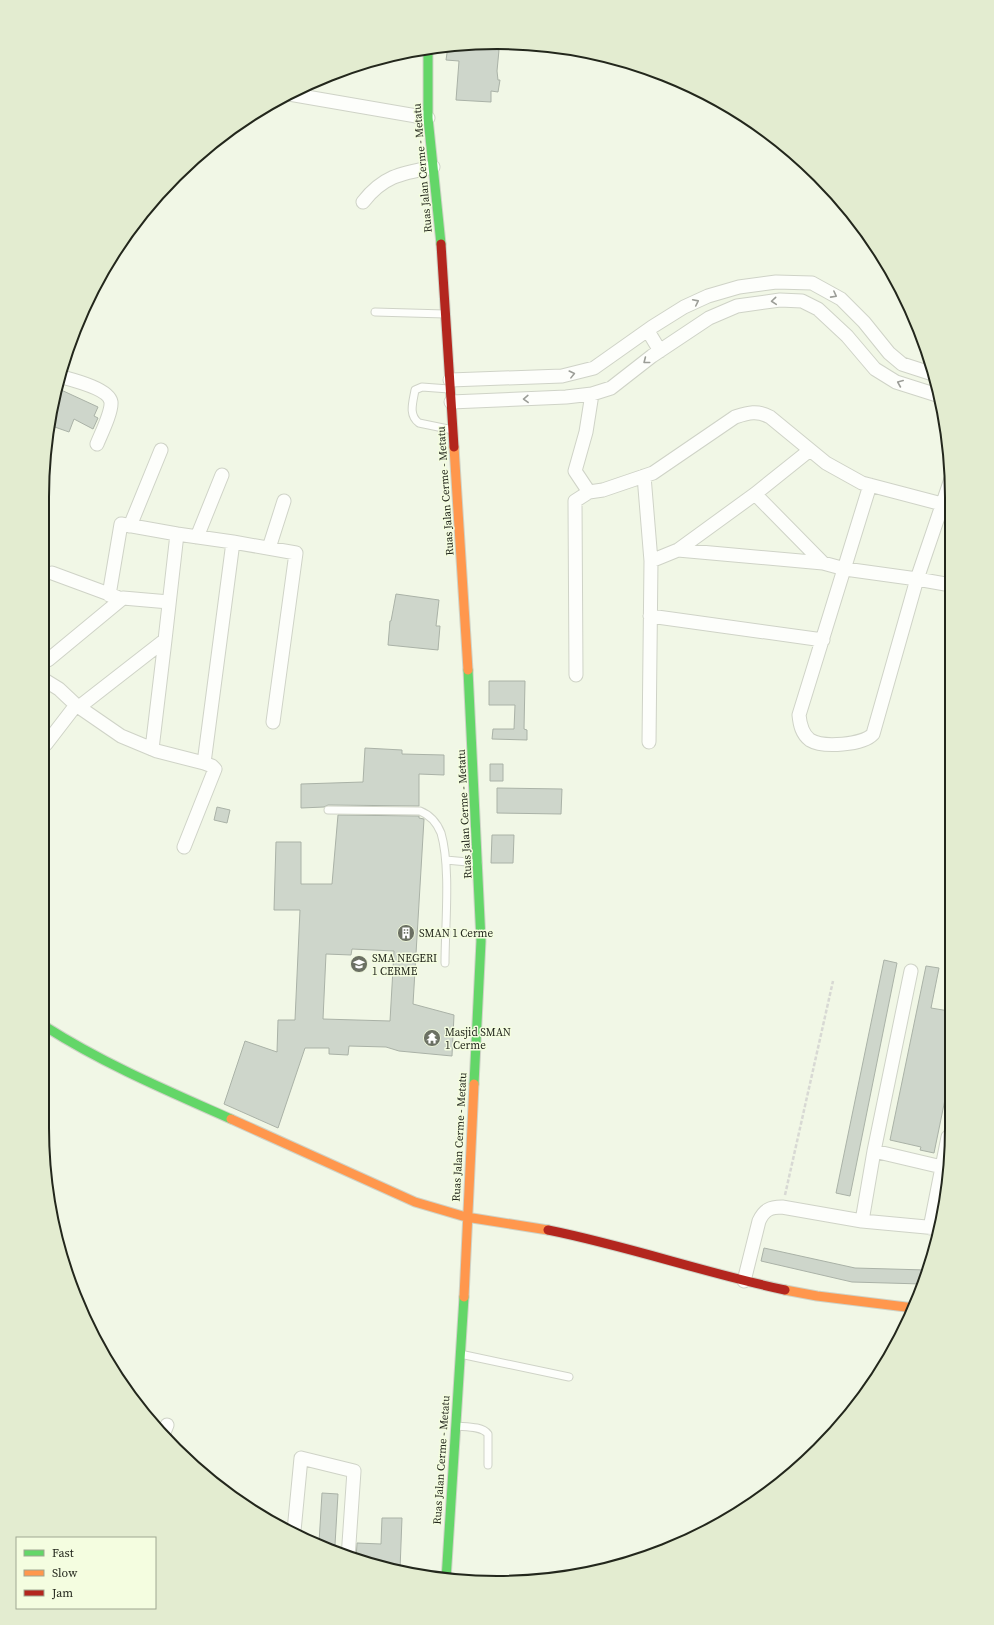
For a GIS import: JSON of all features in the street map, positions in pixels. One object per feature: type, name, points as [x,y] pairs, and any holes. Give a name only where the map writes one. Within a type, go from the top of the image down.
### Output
[{"type":"main road","name":"Ruas Jalan Cerme - Metatu","points":[[428,55],[428,118],[446,314],[451,390],[470,695],[481,941],[460,1354],[446,1573]]},
{"type":"main road","points":[[49,1029],[71,1043],[155,1085],[415,1202],[442,1211],[466,1217],[516,1224],[598,1240],[744,1281],[817,1296],[907,1307]]},
{"type":"street","points":[[298,96],[428,118]]},
{"type":"street","points":[[363,202],[372,190],[387,179],[397,175],[433,167]]},
{"type":"street","points":[[451,390],[562,376],[588,370],[594,368],[674,314],[708,296],[739,287],[776,282],[812,283],[841,299],[864,322],[889,353],[902,364],[927,372]]},
{"type":"street","points":[[802,301],[812,283]]},
{"type":"street","points":[[451,390],[566,397],[592,394],[611,388],[660,351],[709,318],[737,306],[780,300],[802,301],[818,309],[835,325],[875,369],[896,382],[933,394]]},
{"type":"street","points":[[674,314],[686,333]]},
{"type":"street","points":[[648,331],[660,351]]},
{"type":"street","points":[[65,378],[79,381],[108,396],[111,402],[109,413],[97,444]]},
{"type":"street","points":[[589,492],[576,471],[586,432],[592,394]]},
{"type":"street","points":[[576,675],[575,501],[589,492],[603,490],[653,473],[735,417],[751,412],[762,413],[770,417],[826,463],[862,482],[942,504]]},
{"type":"street","points":[[130,526],[161,450]]},
{"type":"street","points":[[651,561],[678,550],[755,494],[810,450]]},
{"type":"street","points":[[197,537],[222,475]]},
{"type":"street","points":[[644,476],[651,561],[649,742]]},
{"type":"street","points":[[870,485],[799,715],[800,725],[810,740],[817,743],[859,743],[869,739],[873,734],[906,613],[945,496]]},
{"type":"street","points":[[755,494],[823,563]]},
{"type":"street","points":[[269,548],[284,501]]},
{"type":"street","points":[[109,595],[121,524],[296,553],[273,722]]},
{"type":"street","points":[[152,749],[177,534]]},
{"type":"street","points":[[204,763],[233,542]]},
{"type":"street","points":[[678,550],[823,563],[845,569],[945,584]]},
{"type":"street","points":[[52,573],[109,595],[123,598],[169,602]]},
{"type":"street","points":[[49,659],[123,598]]},
{"type":"street","points":[[650,616],[823,640]]},
{"type":"street","points":[[49,740],[77,706],[165,640]]},
{"type":"street","points":[[49,683],[59,689],[77,706],[121,736],[152,749],[214,767],[215,769],[184,847]]},
{"type":"street","points":[[862,1222],[874,1150],[911,971]]},
{"type":"street","points":[[874,1150],[942,1167]]},
{"type":"street","points":[[744,1281],[763,1214],[770,1207],[782,1207],[862,1222],[933,1228],[944,1157]]},
{"type":"street","points":[[294,1527],[301,1458],[354,1471],[349,1550]]},
{"type":"lane","points":[[375,312],[446,314]]},
{"type":"lane","points":[[451,390],[422,387],[415,390],[412,414],[414,420],[419,423],[453,430]]},
{"type":"lane","points":[[328,810],[420,812],[428,814],[440,832],[446,860],[445,963]]},
{"type":"lane","points":[[446,860],[478,863]]},
{"type":"lane","points":[[460,1354],[569,1377]]},
{"type":"lane","points":[[456,1426],[486,1431],[488,1434],[488,1465]]},
{"type":"path","points":[[782,1207],[833,981]]},
{"type":"building","points":[[468,50],[499,50],[497,71],[498,80],[500,80],[498,92],[491,91],[491,102],[456,100],[459,61],[446,60],[447,52]]},
{"type":"building","points":[[62,390],[98,407],[94,416],[98,418],[93,429],[74,419],[69,432],[55,427]]},
{"type":"building","points":[[396,594],[439,600],[436,626],[440,626],[438,650],[388,645],[390,621]]},
{"type":"building","points":[[489,681],[525,681],[524,729],[527,730],[527,740],[492,739],[493,729],[514,729],[515,705],[489,705]]},
{"type":"building","points":[[365,748],[402,750],[402,754],[444,755],[444,775],[419,774],[419,806],[328,805],[324,807],[301,808],[301,784],[363,782]]},
{"type":"building","points":[[490,764],[503,764],[503,781],[490,781]]},
{"type":"building","points":[[497,788],[562,789],[561,814],[497,813]]},
{"type":"building","points":[[217,807],[230,810],[227,823],[214,820]]},
{"type":"building","points":[[338,815],[419,816],[419,818],[424,819],[413,1004],[454,1015],[452,1056],[399,1051],[386,1047],[349,1046],[348,1055],[329,1054],[329,1048],[305,1048],[278,1128],[224,1104],[245,1041],[277,1052],[278,1020],[295,1020],[300,910],[274,910],[276,842],[301,842],[301,884],[332,884]],"holes":[[[352,949],[394,951],[390,1021],[323,1019],[326,954],[351,955]]]},
{"type":"building","points":[[492,835],[514,835],[513,863],[491,863]]},
{"type":"building","points":[[884,960],[897,963],[850,1196],[836,1193]]},
{"type":"building","points":[[926,966],[939,968],[931,1008],[945,1010],[945,1099],[934,1153],[920,1150],[921,1147],[890,1140]]},
{"type":"building","points":[[764,1248],[855,1268],[922,1270],[917,1284],[852,1282],[761,1261]]},
{"type":"building","points":[[322,1493],[338,1494],[335,1545],[319,1539]]},
{"type":"building","points":[[382,1518],[402,1518],[400,1565],[356,1553],[357,1543],[381,1544]]},
{"type":"traffic: fast","points":[[428,55],[428,118],[441,244]]},
{"type":"traffic: fast","points":[[468,670],[481,941],[474,1084]]},
{"type":"traffic: fast","points":[[49,1029],[113,1065],[231,1119]]},
{"type":"traffic: fast","points":[[446,1573],[464,1297]]},
{"type":"traffic: slow","points":[[454,447],[468,670]]},
{"type":"traffic: slow","points":[[464,1297],[474,1084]]},
{"type":"traffic: slow","points":[[231,1119],[415,1202],[466,1217],[548,1230]]},
{"type":"traffic: slow","points":[[785,1290],[817,1296],[907,1307]]},
{"type":"traffic: jam","points":[[441,244],[454,447]]},
{"type":"traffic: jam","points":[[548,1230],[578,1236],[725,1276],[785,1290]]},
{"type":"place","name":"SMAN 1 Cerme","points":[[406,933]]},
{"type":"place","name":"SMA NEGERI 1 CERME","points":[[359,964]]},
{"type":"place","name":"Masjid SMAN 1 Cerme","points":[[432,1038]]}]
